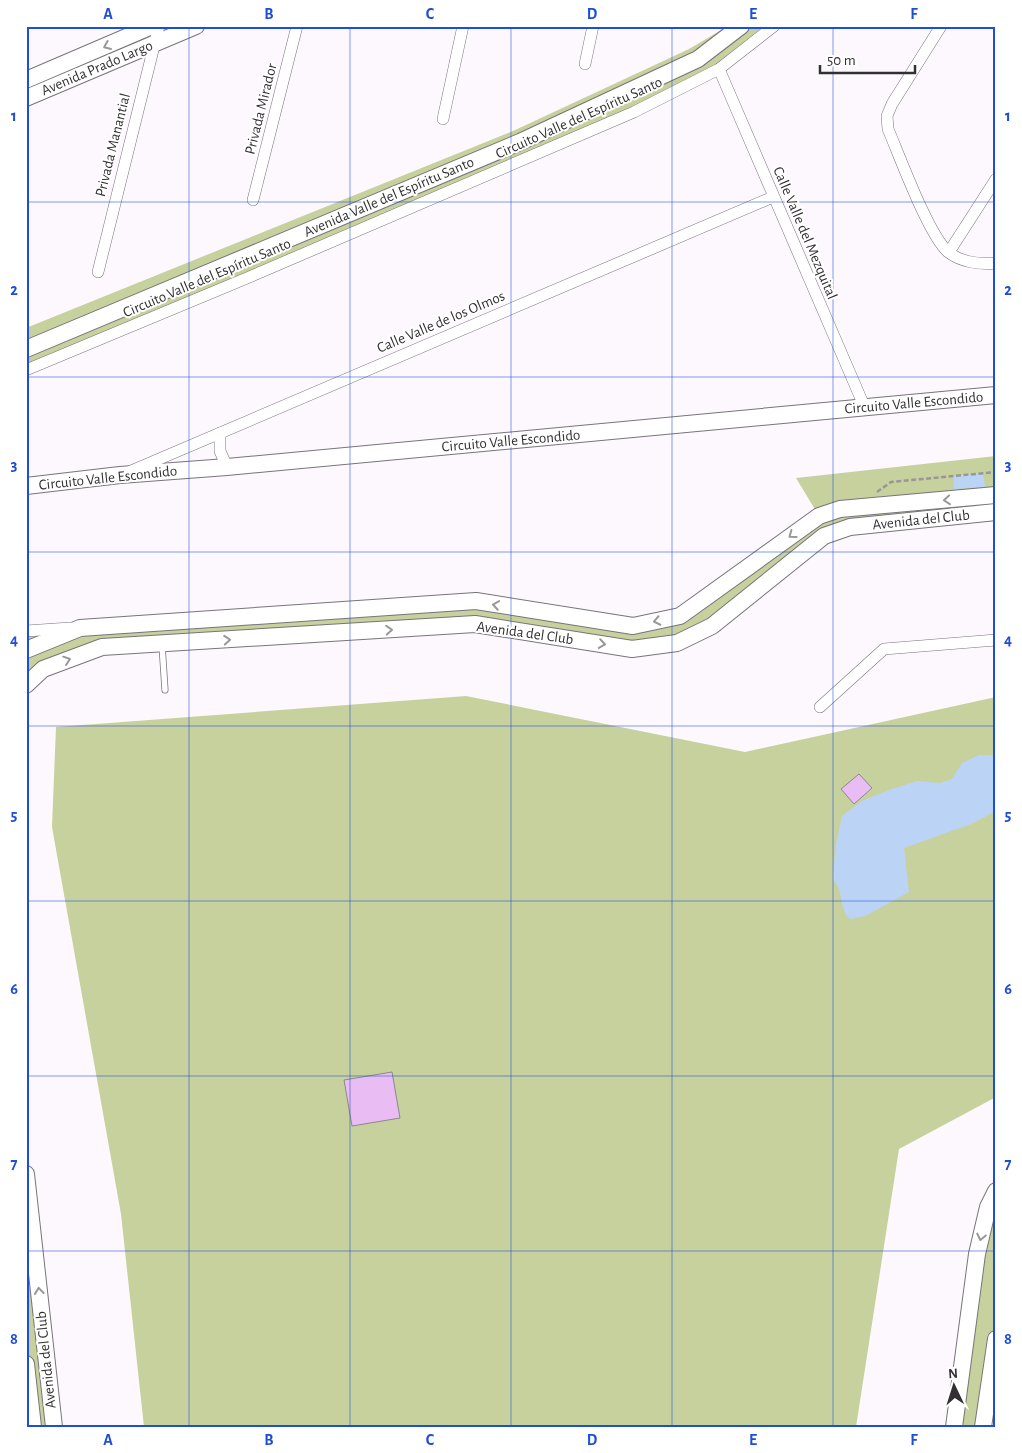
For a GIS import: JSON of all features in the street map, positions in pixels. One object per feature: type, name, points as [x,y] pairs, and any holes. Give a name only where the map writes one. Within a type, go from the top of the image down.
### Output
[{"type":"street","name":"Avenida Prado Largo","points":[[26,80],[152,26]]},
{"type":"street","name":"Privada Manantial","points":[[98,272],[159,26]]},
{"type":"street","name":"Avenida Prado Largo","points":[[26,98],[196,26]]},
{"type":"street","name":"Privada Mirador","points":[[253,200],[297,26]]},
{"type":"street","points":[[443,119],[463,26]]},
{"type":"street","points":[[585,64],[593,26]]},
{"type":"street","name":"Avenida Valle del Espíritu Santo","points":[[26,350],[520,142],[698,59],[741,26]]},
{"type":"street","name":"Circuito Valle del Espíritu Santo","points":[[26,370],[254,275],[634,112],[719,69],[774,26]]},
{"type":"street","points":[[941,26],[892,104],[887,116],[888,129],[933,231],[948,252],[968,262],[996,263]]},
{"type":"street","name":"Calle Valle del Mezquital","points":[[719,69],[865,408]]},
{"type":"street","points":[[948,252],[996,180]]},
{"type":"street","name":"Calle Valle de los Olmos","points":[[120,475],[773,197]]},
{"type":"street","name":"Circuito Valle Escondido","points":[[26,486],[120,475],[227,467],[996,395]]},
{"type":"street","points":[[220,433],[220,450],[227,467]]},
{"type":"street","name":"Avenida del Club","points":[[26,631],[476,601],[633,626],[680,616],[819,516],[840,509],[996,495]]},
{"type":"street","points":[[873,525],[874,506]]},
{"type":"street","name":"Avenida del Club","points":[[26,685],[43,669],[102,647],[475,624],[632,649],[677,644],[712,626],[824,536],[850,527],[996,512]]},
{"type":"street","points":[[100,626],[102,647]]},
{"type":"street","name":"Avenida del Club","points":[[26,650],[80,628]]},
{"type":"street","points":[[820,707],[884,649],[996,640]]},
{"type":"street","name":"Avenida del Club","points":[[26,1174],[54,1427]]},
{"type":"street","points":[[954,1427],[977,1254],[988,1207],[996,1191]]},
{"type":"street","points":[[983,1427],[996,1339]]},
{"type":"street","name":"Avenida del Club","points":[[26,1364],[33,1427]]},
{"type":"street","points":[[31,1409],[52,1408]]},
{"type":"lane","points":[[162,644],[165,690]]},
{"type":"path","points":[[874,506],[877,490],[891,482],[996,472]]},
{"type":"green space","points":[[728,26],[774,26],[719,69],[26,370],[26,328],[513,131],[689,49]]},
{"type":"green space","points":[[996,456],[996,512],[850,527],[712,626],[632,649],[475,624],[102,647],[26,685],[26,631],[476,601],[633,626],[680,616],[819,516],[796,478]]},
{"type":"green space","points":[[466,696],[745,752],[996,697],[996,1097],[899,1149],[856,1427],[144,1427],[121,1214],[52,827],[56,727]]},
{"type":"green space","points":[[26,1174],[54,1427],[33,1427],[26,1364]]},
{"type":"green space","points":[[996,1191],[996,1339],[983,1427],[954,1427]]},
{"type":"water","points":[[983,473],[985,487],[954,489],[953,476]]},
{"type":"water","points":[[979,755],[996,755],[996,811],[971,824],[904,848],[909,892],[865,916],[850,919],[846,915],[837,884],[833,879],[836,844],[842,816],[862,801],[889,790],[917,781],[940,783],[952,779],[962,763]]},
{"type":"building","points":[[859,774],[872,788],[854,804],[841,789]]},
{"type":"building","points":[[392,1072],[400,1118],[352,1126],[344,1080]]}]
